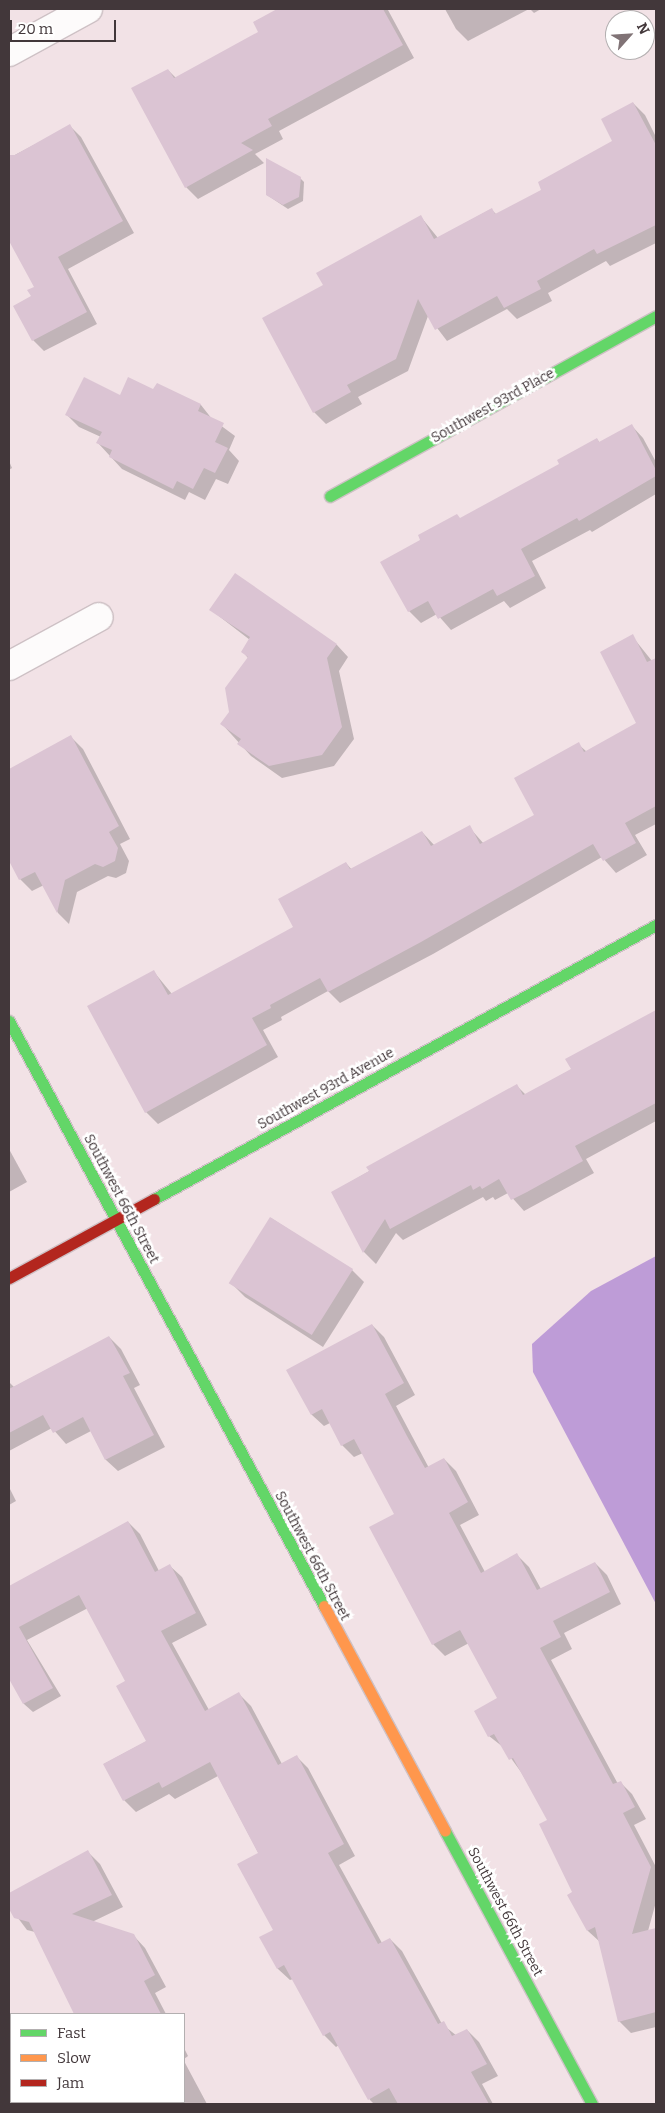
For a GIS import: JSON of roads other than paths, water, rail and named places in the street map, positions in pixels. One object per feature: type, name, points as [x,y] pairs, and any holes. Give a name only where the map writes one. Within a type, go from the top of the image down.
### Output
[{"type":"street","points":[[9,52],[88,9]]},
{"type":"street","name":"Southwest 93rd Place","points":[[330,496],[656,316]]},
{"type":"street","points":[[9,666],[99,616]]},
{"type":"street","name":"Southwest 93rd Avenue","points":[[9,1278],[656,925]]},
{"type":"street","name":"Southwest 66th Street","points":[[9,1021],[592,2104]]}]
